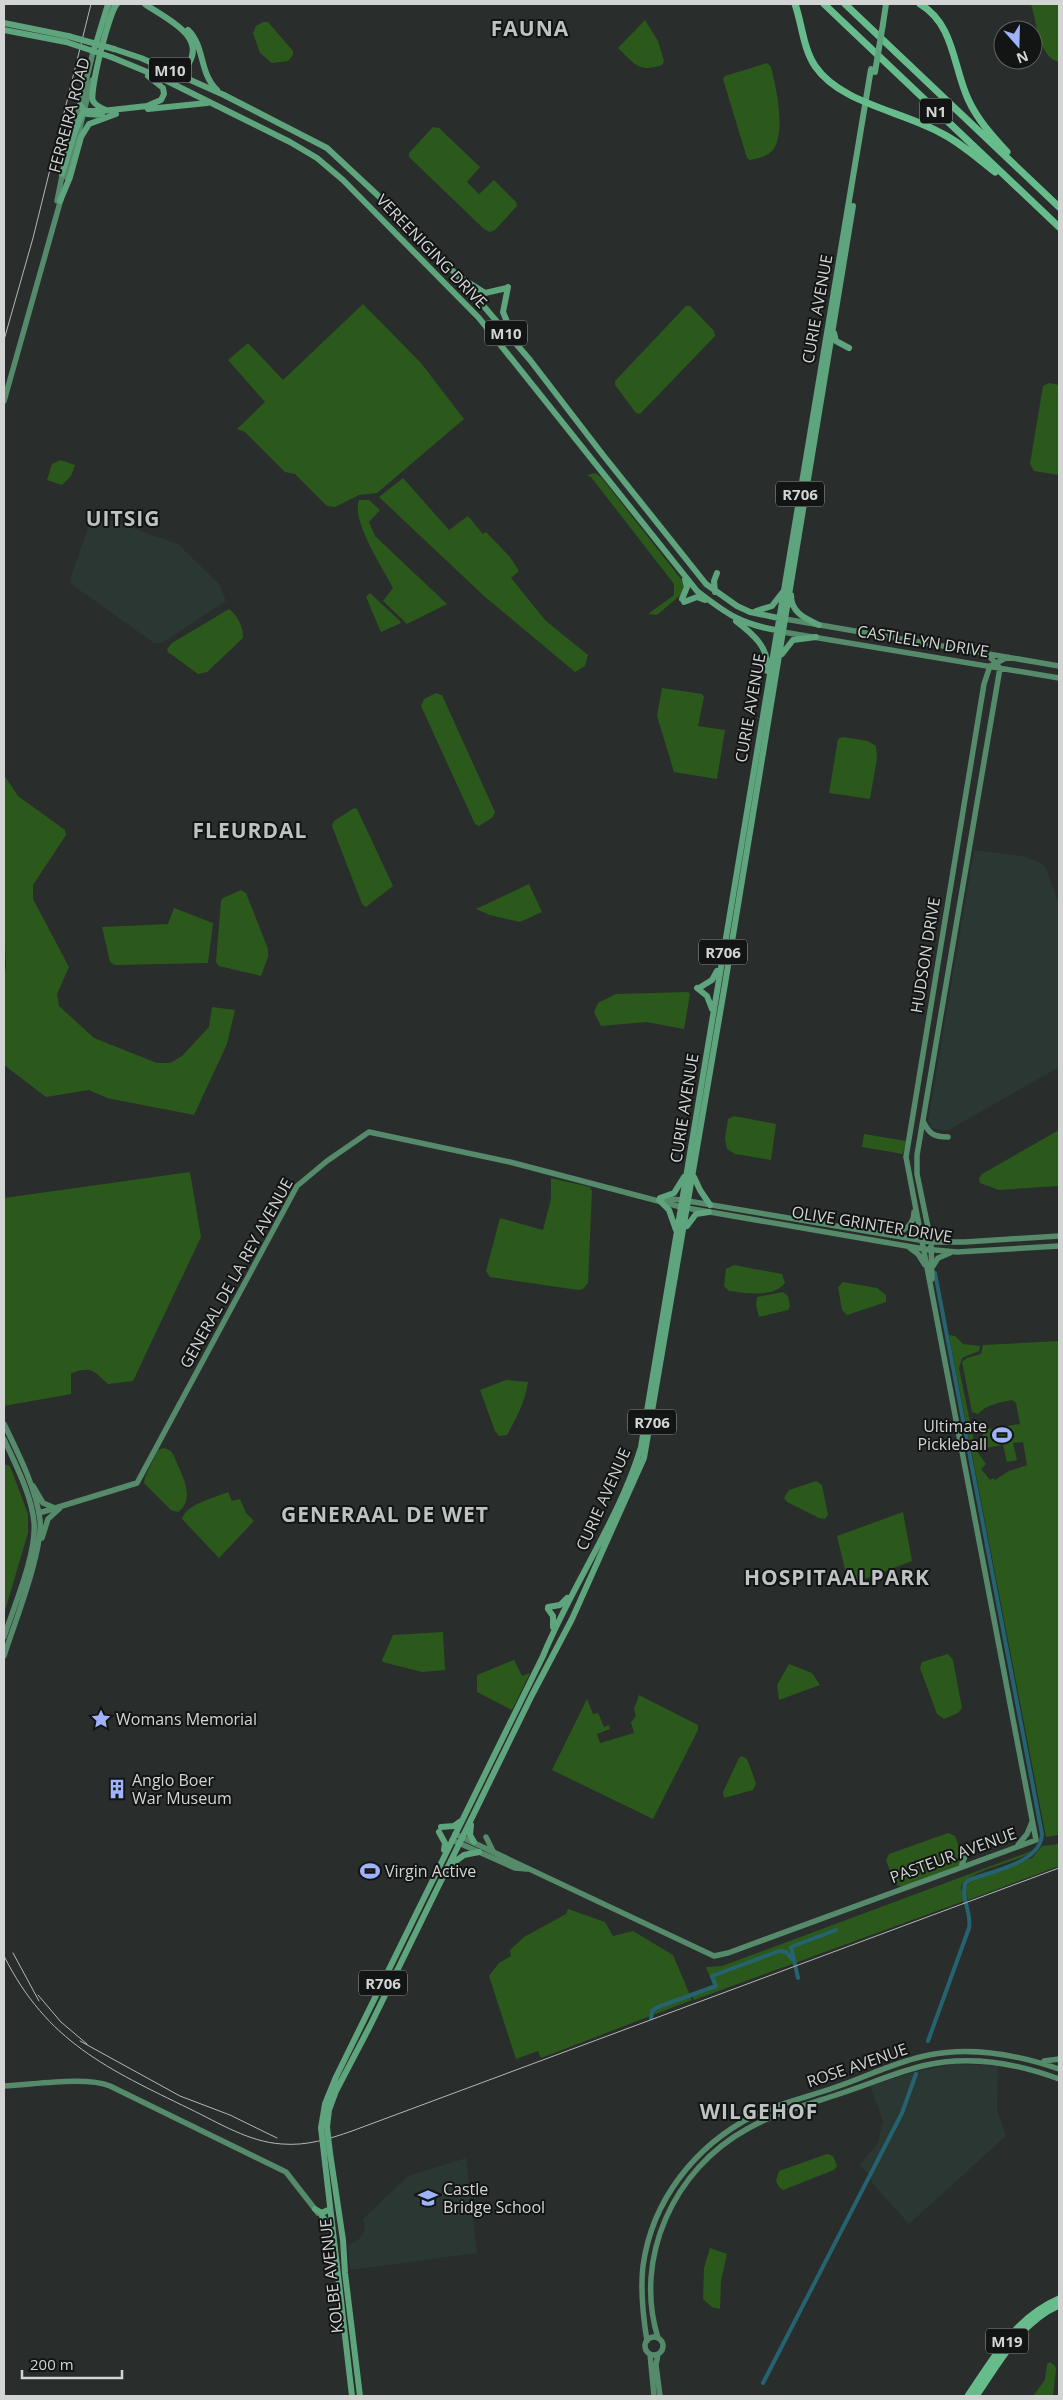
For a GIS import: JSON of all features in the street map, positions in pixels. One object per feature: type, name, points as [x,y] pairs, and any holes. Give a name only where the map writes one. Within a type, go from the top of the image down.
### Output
[{"type":"highway","points":[[795,4],[814,65],[829,81],[868,103],[924,124],[953,139],[1023,194]]},
{"type":"highway","name":"N1","points":[[824,4],[1059,228]]},
{"type":"highway","name":"N1","points":[[845,4],[1059,207]]},
{"type":"highway","points":[[920,4],[934,14],[946,30],[968,98],[983,124],[1044,193]]},
{"type":"highway","name":"M19","points":[[968,2396],[1013,2337],[1059,2299]]},
{"type":"highway","name":"M19","points":[[1047,2307],[1059,2305]]},
{"type":"highway","name":"M19","points":[[976,2396],[991,2368]]},
{"type":"main road","points":[[108,4],[97,48],[92,95],[93,101],[102,109],[114,112]]},
{"type":"main road","points":[[97,48],[105,38],[112,10],[117,4]]},
{"type":"main road","points":[[140,4],[161,16]]},
{"type":"main road","points":[[141,58],[177,69],[186,66],[191,59],[193,45],[189,37],[144,4]]},
{"type":"main road","points":[[150,4],[179,23],[194,36],[210,82],[224,95]]},
{"type":"main road","name":"CURIE AVENUE","points":[[327,2153],[324,2107],[331,2090],[638,1458],[685,1204],[711,1025],[764,708],[792,579],[884,4]]},
{"type":"main road","name":"M10","points":[[4,23],[67,39],[113,58]]},
{"type":"main road","name":"M10","points":[[4,30],[67,39]]},
{"type":"main road","name":"VEREENIGING DRIVE","points":[[67,39],[114,49],[141,58],[224,95],[327,148],[386,203],[456,274],[518,346],[684,559],[715,592],[750,612],[782,619]]},
{"type":"main road","points":[[80,104],[84,111],[93,116],[153,105],[161,100],[164,91],[159,82],[113,58]]},
{"type":"main road","name":"VEREENIGING DRIVE","points":[[113,58],[157,76],[317,158],[375,210],[478,318],[697,591],[729,616],[754,626],[780,631]]},
{"type":"main road","points":[[60,202],[70,177],[80,137],[89,124],[114,112],[211,103]]},
{"type":"main road","name":"CURIE AVENUE","points":[[782,619],[784,590],[868,103]]},
{"type":"main road","points":[[62,174],[80,116],[84,111]]},
{"type":"main road","points":[[456,274],[485,293],[507,288],[504,312],[506,324],[518,346]]},
{"type":"main road","points":[[826,368],[832,352],[837,348],[849,348],[836,341],[834,331],[837,302]]},
{"type":"main road","points":[[715,592],[714,581],[717,573]]},
{"type":"main road","points":[[684,576],[687,587],[683,600],[701,597],[750,632],[760,642],[766,654],[768,668],[764,708]]},
{"type":"main road","points":[[792,579],[791,600],[794,607],[805,619],[819,625]]},
{"type":"main road","points":[[750,612],[772,606],[784,590]]},
{"type":"main road","name":"CURIE AVENUE","points":[[690,1171],[779,662],[780,631]]},
{"type":"main road","points":[[779,662],[784,650],[793,640],[816,637]]},
{"type":"main road","points":[[711,1025],[710,1002],[698,988],[714,979],[723,952]]},
{"type":"main road","points":[[690,1171],[710,1208],[696,1214],[680,1233],[671,1214],[659,1199],[677,1190],[690,1171]]},
{"type":"main road","name":"CURIE AVENUE","points":[[324,2128],[336,2091],[572,1619],[641,1468],[653,1413],[680,1233]]},
{"type":"main road","points":[[551,1636],[554,1618],[548,1608],[560,1605],[573,1591]]},
{"type":"main road","points":[[437,1870],[446,1844],[440,1829],[454,1826],[464,1818]]},
{"type":"main road","points":[[471,1821],[470,1835],[474,1842]]},
{"type":"main road","points":[[448,1869],[461,1857],[478,1852]]},
{"type":"main road","name":"KOLBE AVENUE","points":[[327,2153],[342,2228],[351,2353],[352,2396]]},
{"type":"main road","name":"KOLBE AVENUE","points":[[327,2153],[335,2253],[360,2396]]},
{"type":"main road","points":[[335,2189],[336,2211],[331,2218],[337,2220],[342,2228]]},
{"type":"main road","points":[[315,2209],[322,2213],[330,2209]]},
{"type":"main road","points":[[322,2216],[332,2230]]},
{"type":"main road","points":[[333,2238],[343,2240]]},
{"type":"main road","points":[[335,2253],[337,2243],[343,2240]]},
{"type":"street","name":"FERREIRA ROAD","points":[[52,233],[62,174],[97,48]]},
{"type":"street","name":"FERREIRA ROAD","points":[[4,401],[52,233],[84,111],[97,48]]},
{"type":"street","name":"CASTLELYN DRIVE","points":[[782,619],[1059,666]]},
{"type":"street","name":"CASTLELYN DRIVE","points":[[780,631],[992,665],[1059,678]]},
{"type":"street","points":[[985,654],[992,665]]},
{"type":"street","points":[[985,654],[992,665]]},
{"type":"street","points":[[992,665],[1008,657]]},
{"type":"street","points":[[969,662],[981,669],[984,684]]},
{"type":"street","name":"HUDSON DRIVE","points":[[931,1246],[916,1167],[997,684],[992,665]]},
{"type":"street","name":"HUDSON DRIVE","points":[[924,1249],[907,1166],[907,1148],[984,684],[992,665]]},
{"type":"street","points":[[997,684],[1006,673],[1016,670]]},
{"type":"street","points":[[923,1121],[932,1135],[948,1137]]},
{"type":"street","name":"GENERAL DE LA REY AVENUE","points":[[38,1513],[137,1483],[297,1186],[327,1161],[367,1133],[374,1132],[469,1153],[685,1204]]},
{"type":"street","points":[[889,1235],[906,1229],[914,1217],[914,1200]]},
{"type":"street","name":"OLIVE GRINTER DRIVE","points":[[685,1204],[922,1240],[931,1246],[957,1252],[1059,1246]]},
{"type":"street","name":"OLIVE GRINTER DRIVE","points":[[710,1208],[924,1249],[931,1246],[965,1242],[1059,1236]]},
{"type":"street","points":[[925,1212],[935,1237],[940,1240],[965,1242]]},
{"type":"street","points":[[899,1244],[914,1251],[929,1267],[938,1258],[957,1252]]},
{"type":"street","name":"PASTEUR AVENUE","points":[[929,1267],[931,1246]]},
{"type":"street","name":"PASTEUR AVENUE","points":[[462,1841],[474,1842],[714,1956],[728,1953],[1018,1845],[1036,1840],[929,1267],[924,1249]]},
{"type":"street","points":[[4,1424],[38,1513],[40,1533],[35,1556]]},
{"type":"street","points":[[4,1439],[26,1480],[43,1503],[59,1507],[48,1519],[4,1656]]},
{"type":"street","points":[[26,1480],[34,1523]]},
{"type":"street","points":[[30,1504],[38,1513]]},
{"type":"street","points":[[4,1637],[31,1549],[34,1523],[38,1513]]},
{"type":"street","points":[[1018,1845],[1027,1834],[1033,1818]]},
{"type":"street","points":[[454,1837],[462,1841]]},
{"type":"street","points":[[486,1837],[494,1852]]},
{"type":"street","name":"PASTEUR AVENUE","points":[[462,1841],[478,1852],[514,1868],[528,1869]]},
{"type":"street","points":[[961,1867],[965,1856]]},
{"type":"street","points":[[974,2052],[975,2062]]},
{"type":"street","name":"ROSE AVENUE","points":[[647,2341],[642,2306],[642,2278],[646,2250],[656,2219],[675,2183],[689,2165],[697,2156],[731,2129],[776,2107],[928,2055],[974,2052],[1006,2055],[1059,2069]]},
{"type":"street","points":[[984,2053],[984,2062]]},
{"type":"street","points":[[995,2054],[995,2063]]},
{"type":"street","points":[[928,2055],[930,2065]]},
{"type":"street","points":[[1006,2055],[1006,2064]]},
{"type":"street","points":[[919,2058],[922,2066]]},
{"type":"street","points":[[1034,2061],[1049,2061],[1059,2058]]},
{"type":"street","name":"ROSE AVENUE","points":[[658,2338],[653,2321],[650,2294],[652,2267],[660,2233],[682,2188],[704,2162],[732,2138],[779,2115],[922,2066],[975,2062],[1006,2064],[1059,2079]]},
{"type":"street","points":[[870,2074],[873,2082]]},
{"type":"street","points":[[1051,2076],[1059,2075]]},
{"type":"street","points":[[859,2079],[862,2086]]},
{"type":"street","points":[[4,2086],[79,2082],[100,2083],[110,2086],[286,2172],[315,2209],[322,2216],[331,2218]]},
{"type":"street","points":[[776,2107],[779,2115]]},
{"type":"street","points":[[764,2112],[768,2120]]},
{"type":"street","points":[[697,2156],[704,2162]]},
{"type":"street","points":[[689,2165],[696,2170]]},
{"type":"street","points":[[675,2183],[682,2188]]},
{"type":"street","points":[[666,2198],[674,2202]]},
{"type":"street","points":[[656,2219],[664,2223]]},
{"type":"street","points":[[652,2230],[660,2233]]},
{"type":"street","points":[[654,2396],[650,2354],[646,2348],[647,2341],[651,2338],[658,2338],[663,2347],[658,2354],[656,2365],[660,2396]]},
{"type":"street","points":[[650,2354],[658,2354]]},
{"type":"shaded area","points":[[99,516],[178,544],[219,584],[226,601],[162,643],[154,643],[71,584],[70,580],[90,521],[93,517]]},
{"type":"shaded area","points":[[974,850],[1023,856],[1039,862],[1046,868],[1059,905],[1059,1067],[949,1130],[941,1130],[932,1128],[928,1121]]},
{"type":"shaded area","points":[[955,2064],[998,2066],[997,2110],[1006,2136],[909,2224],[872,2183],[871,2176],[859,2165],[877,2145],[883,2121],[870,2086],[914,2072]]},
{"type":"shaded area","name":"Castle Bridge School","points":[[466,2158],[477,2253],[350,2270],[348,2246],[360,2238],[365,2230],[363,2219],[408,2176]]},
{"type":"green space","points":[[1031,4],[1059,4],[1059,62],[1047,54],[1043,46],[1043,20],[1035,20]]},
{"type":"green space","points":[[645,20],[658,41],[664,61],[662,65],[647,68],[637,66],[618,48]]},
{"type":"green space","points":[[263,22],[268,22],[293,51],[293,55],[288,61],[272,63],[260,53],[253,33],[256,26]]},
{"type":"green space","points":[[767,63],[771,67],[777,97],[780,122],[779,133],[770,153],[750,160],[747,158],[723,79],[725,76]]},
{"type":"green space","points":[[433,127],[439,128],[480,167],[467,182],[479,194],[494,180],[516,202],[517,206],[495,230],[490,232],[484,229],[409,157],[409,153]]},
{"type":"green space","points":[[363,304],[421,363],[464,419],[377,493],[359,495],[335,507],[327,506],[295,474],[285,472],[245,432],[237,429],[265,402],[228,360],[248,343],[283,380]]},
{"type":"green space","points":[[686,306],[690,306],[714,331],[715,336],[640,414],[636,413],[615,385],[615,381]]},
{"type":"green space","points":[[1049,383],[1059,385],[1059,475],[1034,471],[1030,464],[1043,386]]},
{"type":"green space","points":[[60,460],[75,465],[71,476],[62,485],[47,480],[52,464]]},
{"type":"green space","points":[[595,473],[601,477],[685,584],[683,593],[657,615],[648,614],[674,595],[674,584],[591,477],[587,475]]},
{"type":"green space","points":[[403,478],[449,530],[468,516],[483,534],[486,532],[510,557],[519,571],[511,578],[546,621],[588,655],[585,666],[575,672],[484,596],[379,497]]},
{"type":"green space","points":[[359,500],[369,500],[380,510],[369,522],[375,536],[447,604],[407,624],[383,601],[393,588],[364,532],[358,509]]},
{"type":"green space","points":[[370,593],[401,623],[381,632],[366,597]]},
{"type":"green space","points":[[229,609],[235,614],[239,622],[243,638],[207,672],[198,674],[168,652],[167,649],[172,643]]},
{"type":"green space","points":[[662,688],[702,694],[704,697],[698,726],[725,730],[717,779],[674,772],[657,716]]},
{"type":"green space","points":[[436,693],[442,695],[495,812],[493,817],[479,826],[475,824],[421,706],[424,699]]},
{"type":"green space","points":[[843,737],[868,741],[876,746],[877,758],[870,799],[829,793],[838,739]]},
{"type":"green space","points":[[4,775],[18,796],[65,830],[66,835],[33,885],[33,899],[69,967],[57,994],[59,1006],[94,1038],[157,1063],[170,1063],[182,1056],[209,1027],[212,1007],[235,1010],[227,1044],[194,1115],[107,1098],[89,1090],[46,1097],[4,1065],[4,976],[6,967]]},
{"type":"green space","points":[[354,808],[357,809],[393,886],[366,907],[362,904],[332,826],[334,821]]},
{"type":"green space","points":[[529,884],[542,912],[520,922],[490,915],[476,909]]},
{"type":"green space","points":[[241,890],[246,893],[268,949],[268,957],[261,976],[219,966],[216,962],[221,901],[223,898]]},
{"type":"green space","points":[[174,908],[213,923],[208,963],[115,965],[110,962],[102,927],[168,924]]},
{"type":"green space","points":[[688,992],[690,994],[684,1029],[646,1022],[601,1026],[594,1012],[598,1003],[616,994]]},
{"type":"green space","points":[[734,1116],[776,1124],[771,1160],[735,1154],[727,1149],[725,1139],[728,1119]]},
{"type":"green space","points":[[1059,1130],[1059,1186],[999,1190],[980,1183],[979,1178],[982,1174]]},
{"type":"green space","points":[[864,1134],[906,1141],[903,1154],[862,1147]]},
{"type":"green space","points":[[190,1172],[201,1237],[133,1381],[108,1384],[92,1371],[84,1370],[71,1373],[71,1394],[4,1406],[4,1198]]},
{"type":"green space","points":[[551,1178],[590,1187],[592,1191],[588,1283],[583,1289],[578,1290],[490,1277],[486,1271],[500,1218],[543,1230],[551,1199]]},
{"type":"green space","points":[[734,1265],[782,1274],[785,1283],[780,1288],[767,1293],[729,1291],[724,1286],[726,1269]]},
{"type":"green space","points":[[843,1282],[877,1288],[886,1295],[886,1302],[847,1315],[842,1310],[838,1287]]},
{"type":"green space","points":[[783,1292],[788,1296],[790,1306],[788,1310],[759,1317],[756,1305],[757,1297]]},
{"type":"green space","points":[[949,1335],[955,1336],[963,1344],[980,1346],[979,1351],[962,1358],[959,1368],[976,1450],[986,1464],[981,1469],[990,1480],[993,1478],[995,1480],[1009,1471],[1027,1465],[1023,1442],[1013,1443],[1017,1460],[1007,1462],[1003,1445],[985,1448],[982,1430],[1020,1424],[1016,1403],[1012,1400],[989,1406],[978,1414],[972,1412],[962,1362],[967,1358],[981,1354],[983,1345],[1059,1341],[1058,1835],[1046,1837]]},
{"type":"green space","points":[[506,1380],[528,1382],[523,1403],[511,1428],[507,1435],[499,1436],[495,1431],[480,1390]]},
{"type":"green space","points":[[164,1448],[171,1451],[174,1456],[186,1486],[186,1500],[184,1506],[178,1512],[171,1510],[144,1483],[158,1450]]},
{"type":"green space","points":[[4,1464],[10,1466],[28,1514],[28,1533],[4,1614]]},
{"type":"green space","points":[[816,1481],[822,1485],[828,1515],[825,1519],[819,1518],[787,1502],[784,1498],[789,1490]]},
{"type":"green space","points":[[228,1492],[232,1501],[240,1499],[246,1513],[254,1521],[219,1558],[182,1519],[189,1509],[195,1505]]},
{"type":"green space","points":[[903,1512],[912,1561],[854,1583],[848,1582],[837,1536]]},
{"type":"green space","points":[[443,1632],[445,1670],[422,1672],[383,1662],[382,1660],[393,1635]]},
{"type":"green space","points":[[948,1654],[953,1660],[962,1708],[958,1713],[944,1719],[937,1714],[920,1668],[922,1662]]},
{"type":"green space","points":[[514,1660],[522,1676],[530,1673],[512,1710],[477,1692],[477,1675]]},
{"type":"green space","points":[[789,1664],[812,1673],[820,1685],[779,1700],[777,1685]]},
{"type":"green space","points":[[639,1695],[698,1725],[698,1730],[653,1819],[552,1770],[587,1699],[593,1714],[598,1713],[604,1727],[609,1725],[610,1729],[597,1734],[600,1743],[634,1733],[631,1722],[636,1716],[634,1709]]},
{"type":"green space","points":[[742,1756],[747,1759],[756,1783],[753,1790],[724,1798],[723,1792],[739,1758]]},
{"type":"green space","points":[[948,1833],[955,1836],[963,1857],[959,1865],[902,1887],[895,1884],[886,1860],[889,1854]]},
{"type":"green space","points":[[1059,1844],[1059,1866],[968,1900],[965,1888],[970,1882],[1032,1858],[1042,1846]]},
{"type":"green space","points":[[1034,1850],[1017,1859],[983,1871],[966,1881],[961,1887],[964,1901],[694,2000],[691,1993],[713,1985],[706,1967],[722,1966]]},
{"type":"green space","points":[[568,1909],[605,1922],[613,1936],[633,1931],[673,1955],[692,2000],[541,2058],[538,2051],[516,2059],[489,1976],[499,1963],[511,1956],[510,1950],[524,1937],[566,1914]]},
{"type":"green space","points":[[827,2154],[833,2156],[837,2166],[834,2170],[783,2190],[779,2187],[776,2181],[779,2171]]},
{"type":"green space","points":[[710,2248],[727,2254],[721,2281],[720,2309],[712,2307],[703,2299],[704,2268]]},
{"type":"green space","points":[[1050,2362],[1056,2369],[1053,2396],[1033,2396],[1045,2380],[1047,2364]]},
{"type":"waterway","points":[[928,2041],[969,1928],[970,1922],[964,1895],[965,1884],[969,1880],[1014,1865],[1025,1859],[1040,1844],[1042,1834],[935,1273]]},
{"type":"waterway","points":[[798,1978],[791,1947],[836,1930]]},
{"type":"waterway","points":[[651,2018],[652,2011],[658,2007],[716,1986],[712,1976],[779,1951],[786,1952],[793,1960]]},
{"type":"waterway","points":[[763,2383],[902,2113],[916,2074]]},
{"type":"railway","points":[[4,340],[33,238],[91,4]]},
{"type":"railway","points":[[4,1956],[21,1986],[40,2011],[60,2032],[106,2066],[246,2136],[282,2144],[300,2144],[352,2131],[1059,1868]]},
{"type":"railway","points":[[13,1953],[39,2001]]},
{"type":"railway","points":[[38,1995],[61,2022],[87,2044]]},
{"type":"railway","points":[[80,2041],[180,2096],[230,2115],[277,2138]]},
{"type":"place","name":"Ultimate Pickleball","points":[[1002,1435]]},
{"type":"place","name":"Womans Memorial","points":[[101,1719]]},
{"type":"place","name":"Anglo Boer War Museum","points":[[117,1789]]},
{"type":"place","name":"Virgin Active","points":[[370,1871]]},
{"type":"place","name":"Castle Bridge School","points":[[428,2198]]},
{"type":"district","name":"FAUNA","points":[[530,28]]},
{"type":"district","name":"UITSIG","points":[[123,518]]},
{"type":"district","name":"FLEURDAL","points":[[250,830]]},
{"type":"district","name":"GENERAAL DE WET","points":[[385,1514]]},
{"type":"district","name":"HOSPITAALPARK","points":[[837,1577]]},
{"type":"district","name":"WILGEHOF","points":[[759,2111]]}]
